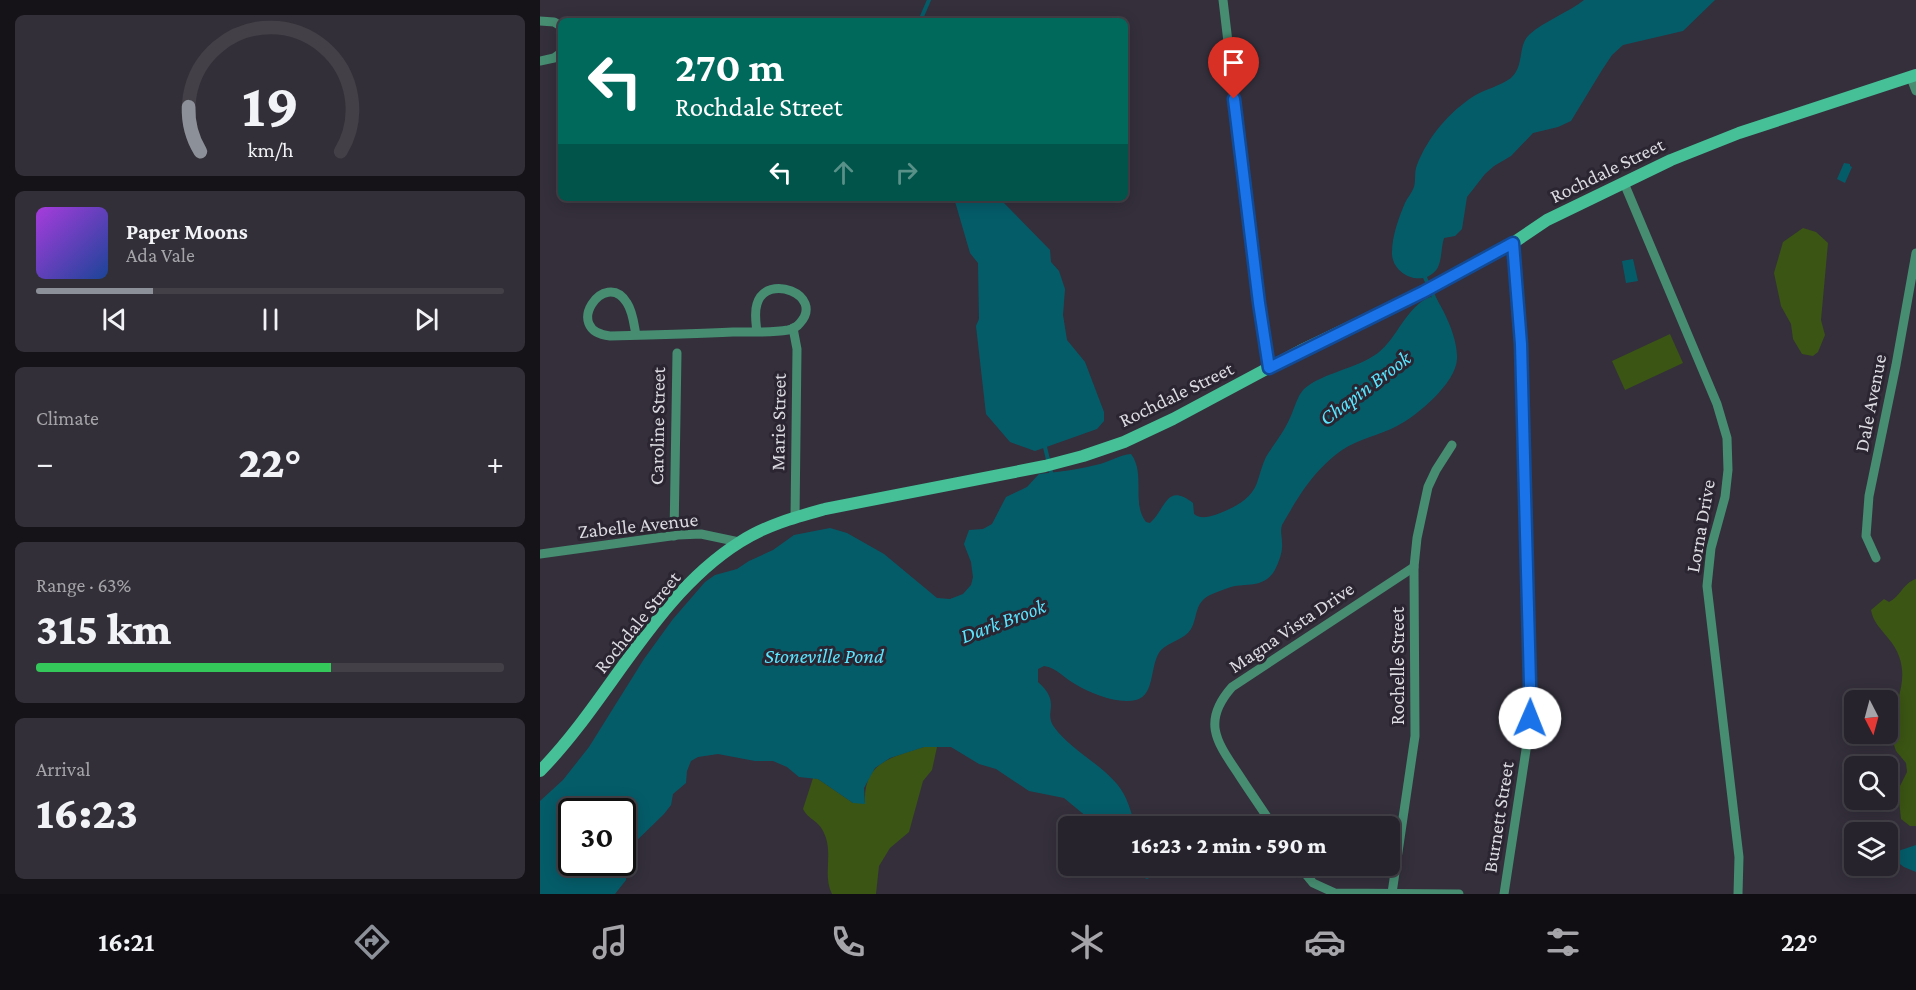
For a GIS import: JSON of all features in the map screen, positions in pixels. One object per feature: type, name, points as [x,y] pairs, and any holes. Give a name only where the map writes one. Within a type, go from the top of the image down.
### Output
[{"type":"street","points":[[1223,0],[1259,303],[1269,368]]},
{"type":"street","points":[[540,21],[558,24]]},
{"type":"street","points":[[540,61],[558,55]]},
{"type":"street","points":[[1914,76],[1916,91]]},
{"type":"street","name":"Rochdale Street","points":[[540,771],[585,720],[676,596],[711,564],[740,542],[762,530],[795,518],[871,499],[1051,464],[1133,438],[1442,282],[1513,243],[1547,220],[1687,153],[1725,138],[1914,76]]},
{"type":"street","name":"Lorna Drive","points":[[1624,183],[1717,404],[1727,438],[1728,464],[1725,497],[1711,548],[1707,586],[1739,857],[1738,894]]},
{"type":"street","name":"Burnett Street","points":[[1504,894],[1526,750],[1530,700],[1521,344],[1513,243]]},
{"type":"street","name":"Dale Avenue","points":[[1876,558],[1866,536],[1869,496],[1916,253]]},
{"type":"street","points":[[636,335],[629,306],[620,296],[611,293],[602,294],[591,303],[588,316],[591,325],[597,332],[610,336],[757,332],[793,328],[802,320],[805,311],[800,295],[793,290],[777,289],[764,293],[756,308],[757,332]]},
{"type":"street","name":"Marie Street","points":[[793,328],[797,349],[795,518]]},
{"type":"street","name":"Caroline Street","points":[[674,536],[677,353]]},
{"type":"street","name":"Rochelle Street","points":[[1392,894],[1415,736],[1414,567],[1419,524],[1428,487],[1452,446]]},
{"type":"street","name":"Zabelle Avenue","points":[[540,554],[701,534],[740,542]]},
{"type":"street","name":"Magna Vista Drive","points":[[1266,816],[1217,741],[1215,718],[1220,702],[1233,687],[1414,567]]},
{"type":"street","points":[[1307,876],[1313,883],[1335,893],[1459,894]]},
{"type":"green space","points":[[1803,228],[1816,232],[1828,243],[1821,320],[1825,335],[1818,352],[1813,356],[1802,354],[1793,339],[1791,324],[1781,306],[1774,273],[1783,242]]},
{"type":"green space","points":[[1670,334],[1683,363],[1625,390],[1612,361]]},
{"type":"green space","points":[[1916,579],[1916,826],[1910,826],[1901,819],[1898,790],[1907,772],[1906,763],[1896,751],[1894,744],[1898,744],[1898,700],[1902,682],[1900,660],[1896,649],[1875,622],[1871,610],[1884,599],[1889,602]]},
{"type":"green space","points":[[924,747],[937,747],[932,770],[923,781],[909,832],[890,848],[879,866],[876,894],[832,894],[828,880],[828,845],[824,832],[803,809],[813,778],[818,779],[853,803],[865,803],[869,778],[874,770],[891,758]]},
{"type":"water","points":[[1584,0],[1715,0],[1683,31],[1623,45],[1612,55],[1571,121],[1558,127],[1533,133],[1511,156],[1485,174],[1467,197],[1462,229],[1455,236],[1444,238],[1437,269],[1424,278],[1408,276],[1396,267],[1392,246],[1398,220],[1414,187],[1417,165],[1433,135],[1465,102],[1511,78],[1518,68],[1524,44],[1530,34]]},
{"type":"water","points":[[1844,163],[1852,167],[1845,183],[1837,179]]},
{"type":"water","points":[[955,201],[1003,201],[1050,250],[1051,262],[1059,271],[1065,289],[1063,315],[1067,340],[1085,362],[1104,412],[1104,421],[1097,429],[1035,451],[1010,442],[986,414],[976,326],[979,319],[978,263],[970,253]]},
{"type":"water","points":[[1633,259],[1638,281],[1626,283],[1622,261]]},
{"type":"water","name":"Stoneville Pond","points":[[1430,297],[1436,298],[1444,312],[1451,327],[1457,352],[1455,368],[1450,378],[1434,398],[1415,415],[1390,429],[1348,446],[1323,466],[1301,493],[1282,525],[1281,554],[1269,578],[1259,583],[1228,588],[1205,598],[1199,606],[1191,629],[1161,650],[1157,656],[1147,692],[1136,700],[1120,701],[1096,695],[1071,682],[1053,669],[1044,666],[1038,669],[1038,682],[1045,689],[1051,702],[1050,717],[1054,727],[1068,743],[1102,769],[1117,784],[1132,816],[1086,816],[1064,798],[1029,791],[996,769],[979,764],[951,747],[924,747],[890,758],[875,768],[864,788],[865,804],[853,803],[818,779],[799,777],[787,767],[773,761],[755,761],[718,754],[698,757],[691,761],[686,783],[673,794],[671,805],[636,841],[636,798],[558,798],[558,876],[626,876],[626,880],[615,894],[540,894],[540,801],[563,780],[589,747],[644,659],[673,619],[705,582],[715,575],[737,569],[773,550],[794,535],[830,528],[847,533],[884,554],[937,598],[950,599],[963,594],[971,585],[973,577],[971,562],[964,544],[969,530],[983,529],[992,524],[1006,497],[1027,487],[1039,474],[1092,466],[1131,454],[1138,470],[1139,506],[1146,522],[1150,523],[1167,500],[1177,495],[1193,503],[1196,516],[1215,515],[1228,510],[1250,495],[1266,457],[1285,428],[1304,389],[1320,379],[1378,353],[1415,308]]},
{"type":"water","points":[[1916,845],[1916,872],[1898,863],[1898,851]]},
{"type":"waterway","name":"Dark Brook","points":[[921,18],[929,0]]},
{"type":"waterway","name":"Chapin Brook","points":[[1423,273],[1436,302]]},
{"type":"waterway","name":"Dark Brook","points":[[1044,443],[1052,476]]},
{"type":"route","points":[[1234,99],[1269,368],[1423,292],[1513,243],[1521,344],[1530,718]]}]
